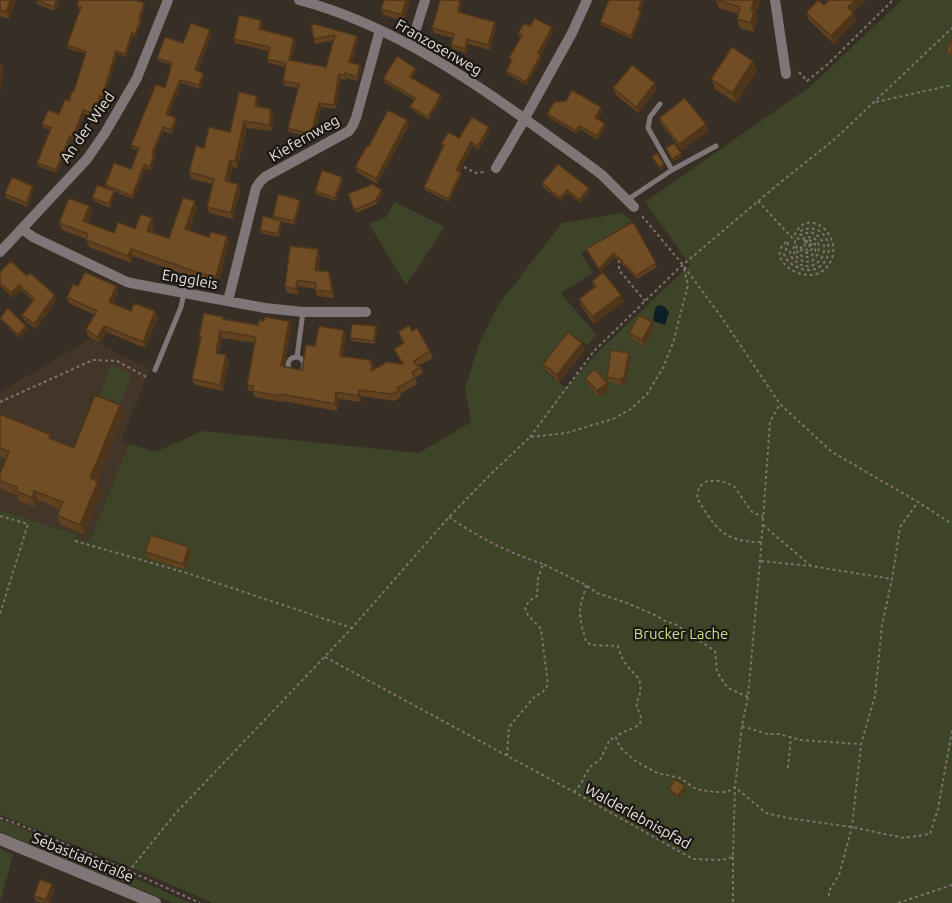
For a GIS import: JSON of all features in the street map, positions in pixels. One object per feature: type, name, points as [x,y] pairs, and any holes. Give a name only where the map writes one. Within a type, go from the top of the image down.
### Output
[{"type":"street","name":"An der Wied","points":[[0,252],[87,159],[105,133],[137,78],[168,0]]},
{"type":"street","name":"Franzosenweg","points":[[299,0],[380,30],[411,45],[449,68],[524,118],[602,175],[631,204]]},
{"type":"street","points":[[411,45],[425,0]]},
{"type":"street","points":[[496,168],[572,33],[587,0]]},
{"type":"street","points":[[775,0],[786,74]]},
{"type":"street","name":"Kiefernweg","points":[[228,301],[253,199],[260,182],[265,177],[349,131],[356,118],[380,30]]},
{"type":"street","name":"Enggleis","points":[[22,229],[33,237],[127,282],[265,308],[303,312],[366,312]]},
{"type":"street","name":"Sebastianstraße","points":[[0,839],[155,903]]},
{"type":"lane","points":[[660,104],[650,117],[648,128],[672,170]]},
{"type":"lane","points":[[631,204],[672,170],[716,146]]},
{"type":"lane","points":[[155,370],[181,307],[184,293]]},
{"type":"lane","points":[[297,357],[303,312]]},
{"type":"path","points":[[799,72],[807,81],[829,63],[893,0]]},
{"type":"path","points":[[129,871],[175,814],[325,657],[449,517],[530,437],[594,351],[683,265],[835,139],[952,28]]},
{"type":"path","points":[[874,102],[952,85]]},
{"type":"path","points":[[464,167],[482,173],[496,168]]},
{"type":"path","points":[[758,201],[795,241],[790,255],[801,265],[814,266],[824,254],[825,248],[815,234],[810,232],[801,235],[802,230],[813,228],[822,232],[827,239],[828,252],[823,264],[819,267],[811,270],[799,269],[786,260],[784,254],[788,241],[785,242],[780,257],[782,262],[790,269],[805,276],[825,270],[831,262],[833,253],[831,236],[825,228],[809,223],[797,229],[795,234],[797,238],[800,240],[809,236],[814,237],[819,245],[818,254],[812,261],[804,262],[794,255],[797,246],[808,250],[810,246],[806,243],[807,241],[812,245],[810,252],[799,249],[797,252],[803,257],[810,257],[815,252],[815,244],[808,239],[803,242],[806,247]]},
{"type":"path","points":[[631,204],[683,265],[780,404],[832,452],[952,524]]},
{"type":"path","points":[[619,260],[619,270],[645,301]]},
{"type":"path","points":[[530,437],[566,433],[613,419],[632,409],[647,393],[663,368],[673,343],[688,285],[683,265]]},
{"type":"path","points":[[0,402],[93,360],[117,361],[151,380]]},
{"type":"path","points":[[733,903],[735,787],[747,697],[770,422],[780,404]]},
{"type":"path","points":[[761,542],[744,542],[724,534],[711,521],[697,498],[699,488],[707,482],[721,480],[734,486],[752,512],[763,517]]},
{"type":"path","points":[[830,896],[829,891],[839,875],[852,827],[861,744],[875,696],[882,625],[900,527],[918,502]]},
{"type":"path","points":[[0,516],[28,524],[0,614]]},
{"type":"path","points":[[449,517],[472,533],[543,564],[586,585],[597,593],[675,624],[715,651],[717,672],[728,688],[747,697]]},
{"type":"path","points":[[763,525],[811,566]]},
{"type":"path","points":[[75,541],[190,574],[352,627]]},
{"type":"path","points":[[760,561],[811,566],[892,579]]},
{"type":"path","points":[[507,756],[509,727],[535,696],[542,693],[548,685],[541,629],[528,615],[525,608],[537,596],[538,578],[543,564]]},
{"type":"path","points":[[574,792],[581,784],[586,772],[600,760],[610,740],[634,729],[640,724],[641,718],[636,703],[639,699],[639,678],[630,670],[620,655],[618,646],[591,645],[586,641],[580,607],[586,585]]},
{"type":"path","name":"Walderlebnispfad","points":[[325,657],[693,859],[722,860],[733,856]]},
{"type":"path","points":[[742,726],[766,734],[779,734],[800,740],[861,744]]},
{"type":"path","points":[[735,787],[766,813],[904,838],[930,834],[938,809],[952,731]]},
{"type":"path","points":[[788,768],[791,737]]},
{"type":"path","points":[[616,738],[620,747],[634,760],[657,773],[680,778],[696,789],[727,792],[735,787]]},
{"type":"path","points":[[0,818],[200,903]]},
{"type":"path","points":[[898,903],[952,885]]},
{"type":"shaded area","points":[[91,338],[106,348],[150,369],[121,441],[129,444],[89,542],[76,538],[77,535],[0,510],[0,392]]},
{"type":"green space","name":"Brucker Lache","points":[[902,0],[952,0],[952,903],[213,903],[0,815],[0,510],[77,535],[76,538],[89,542],[129,444],[155,452],[203,431],[419,453],[471,422],[465,389],[478,346],[499,304],[562,223],[622,213],[632,221],[581,253],[593,273],[561,293],[597,336],[587,345],[572,335],[544,371],[566,388],[600,350],[690,265],[645,202],[811,86]]},
{"type":"green space","points":[[395,202],[445,227],[406,285],[369,224],[386,217]]},
{"type":"green space","points":[[114,365],[132,375],[120,404],[99,395],[110,368]]},
{"type":"green space","points":[[0,820],[16,825],[190,903],[173,903],[0,832]]},
{"type":"green space","points":[[0,849],[13,854],[0,903]]},
{"type":"water","points":[[659,305],[664,306],[669,312],[665,325],[653,321],[655,308]]},
{"type":"building","points":[[0,0],[11,0],[6,12],[0,10]]},
{"type":"building","points":[[36,0],[56,0],[54,7]]},
{"type":"building","points":[[79,0],[135,0],[144,3],[139,18],[141,19],[135,34],[132,33],[125,54],[116,51],[95,114],[83,110],[73,137],[70,136],[56,170],[37,163],[51,128],[42,124],[48,110],[59,114],[65,99],[69,101],[86,52],[67,45],[81,7],[77,6]]},
{"type":"building","points":[[384,0],[406,0],[402,15],[381,9]]},
{"type":"building","points":[[440,0],[460,1],[458,12],[495,22],[488,45],[467,39],[465,49],[451,45],[454,34],[432,28]]},
{"type":"building","points":[[609,0],[642,0],[638,10],[641,12],[631,36],[600,22]]},
{"type":"building","points":[[717,0],[754,0],[751,23],[737,19],[740,7]]},
{"type":"building","points":[[818,0],[824,5],[829,0],[856,0],[848,7],[853,13],[831,36],[806,13]]},
{"type":"building","points":[[239,15],[261,20],[259,29],[294,38],[289,60],[326,67],[335,35],[314,39],[311,23],[357,36],[349,62],[360,65],[357,77],[345,73],[344,76],[339,74],[334,105],[319,103],[311,134],[288,128],[299,84],[283,81],[286,63],[267,59],[270,47],[234,39]]},
{"type":"building","points":[[535,18],[552,27],[526,82],[506,71],[512,60],[509,58],[522,35],[518,33],[524,23],[530,26]]},
{"type":"building","points":[[191,23],[210,30],[195,70],[203,73],[199,85],[180,80],[166,114],[176,118],[171,130],[163,127],[152,153],[154,154],[150,167],[144,165],[132,196],[105,185],[114,163],[131,169],[139,148],[131,145],[156,84],[165,88],[172,63],[157,58],[165,37],[183,43]]},
{"type":"building","points":[[952,40],[952,54],[946,50]]},
{"type":"building","points":[[732,47],[753,61],[732,93],[711,79]]},
{"type":"building","points":[[397,56],[415,68],[410,77],[441,95],[428,117],[410,107],[415,98],[383,79]]},
{"type":"building","points":[[632,65],[655,83],[636,107],[613,88]]},
{"type":"building","points":[[572,90],[601,107],[595,118],[605,123],[597,136],[579,126],[576,131],[547,114],[554,102],[566,101]]},
{"type":"building","points":[[239,92],[257,96],[255,106],[271,109],[269,125],[244,121],[235,161],[230,160],[225,181],[238,184],[231,213],[207,207],[214,179],[189,172],[196,146],[204,148],[209,127],[230,132]]},
{"type":"building","points":[[685,98],[706,124],[679,144],[659,118]]},
{"type":"building","points":[[388,110],[407,120],[376,179],[355,167]]},
{"type":"building","points":[[472,117],[489,127],[478,146],[471,142],[456,170],[461,172],[448,199],[424,187],[448,132],[459,138]]},
{"type":"building","points":[[674,143],[681,153],[672,159],[666,148]]},
{"type":"building","points":[[657,153],[664,164],[659,167],[652,157]]},
{"type":"building","points":[[558,164],[589,188],[579,200],[567,190],[560,198],[542,183]]},
{"type":"building","points":[[322,170],[342,177],[335,198],[315,191]]},
{"type":"building","points":[[12,177],[33,186],[26,203],[5,194]]},
{"type":"building","points":[[372,184],[382,190],[375,201],[354,210],[348,194]]},
{"type":"building","points":[[97,185],[114,191],[109,204],[92,198]]},
{"type":"building","points":[[278,194],[300,200],[294,221],[273,216]]},
{"type":"building","points":[[69,198],[89,206],[83,221],[114,233],[118,222],[135,229],[141,214],[152,218],[147,231],[169,238],[183,198],[195,201],[185,229],[209,237],[211,232],[227,236],[216,277],[131,249],[128,256],[86,240],[88,234],[59,223]]},
{"type":"building","points":[[263,216],[281,221],[278,234],[260,230]]},
{"type":"building","points":[[633,222],[656,263],[636,276],[614,253],[599,269],[586,249]]},
{"type":"building","points":[[290,246],[318,249],[315,270],[329,272],[332,292],[315,290],[316,283],[297,280],[296,289],[285,287]]},
{"type":"building","points":[[11,261],[27,276],[30,273],[55,295],[34,324],[22,315],[34,299],[19,285],[11,293],[0,283],[0,272]]},
{"type":"building","points":[[85,272],[116,286],[109,302],[131,311],[134,303],[155,311],[143,342],[104,326],[97,337],[86,329],[97,311],[67,297],[73,284],[78,286]]},
{"type":"building","points":[[603,272],[621,295],[592,317],[579,299],[596,286],[592,281]]},
{"type":"building","points":[[8,308],[26,326],[18,335],[0,318]]},
{"type":"building","points":[[204,313],[258,325],[259,320],[264,321],[265,317],[289,321],[281,366],[302,370],[306,345],[315,346],[319,326],[344,330],[340,356],[371,360],[371,371],[387,362],[403,364],[394,349],[404,343],[398,332],[409,325],[412,331],[417,328],[430,351],[414,361],[417,366],[421,367],[412,372],[415,378],[397,388],[399,391],[392,394],[359,390],[358,396],[336,392],[335,404],[280,394],[280,396],[252,391],[253,386],[247,385],[256,337],[220,331],[216,353],[226,355],[220,385],[192,379]]},
{"type":"building","points":[[639,315],[652,322],[642,340],[629,333]]},
{"type":"building","points":[[352,324],[376,326],[374,341],[350,338]]},
{"type":"building","points":[[568,332],[582,343],[557,375],[543,364]]},
{"type":"building","points":[[611,350],[629,353],[624,377],[620,380],[607,377]]},
{"type":"building","points":[[595,369],[607,383],[597,391],[585,378]]},
{"type":"building","points":[[95,395],[120,405],[90,478],[98,481],[80,525],[57,515],[63,502],[34,491],[32,498],[16,491],[17,487],[0,481],[0,474],[9,452],[0,448],[0,414],[51,435],[49,438],[74,448]]},
{"type":"building","points":[[151,535],[189,547],[183,564],[145,552]]},
{"type":"building","points":[[675,779],[685,786],[678,796],[669,789]]},
{"type":"building","points":[[40,879],[52,884],[46,900],[34,896]]}]
